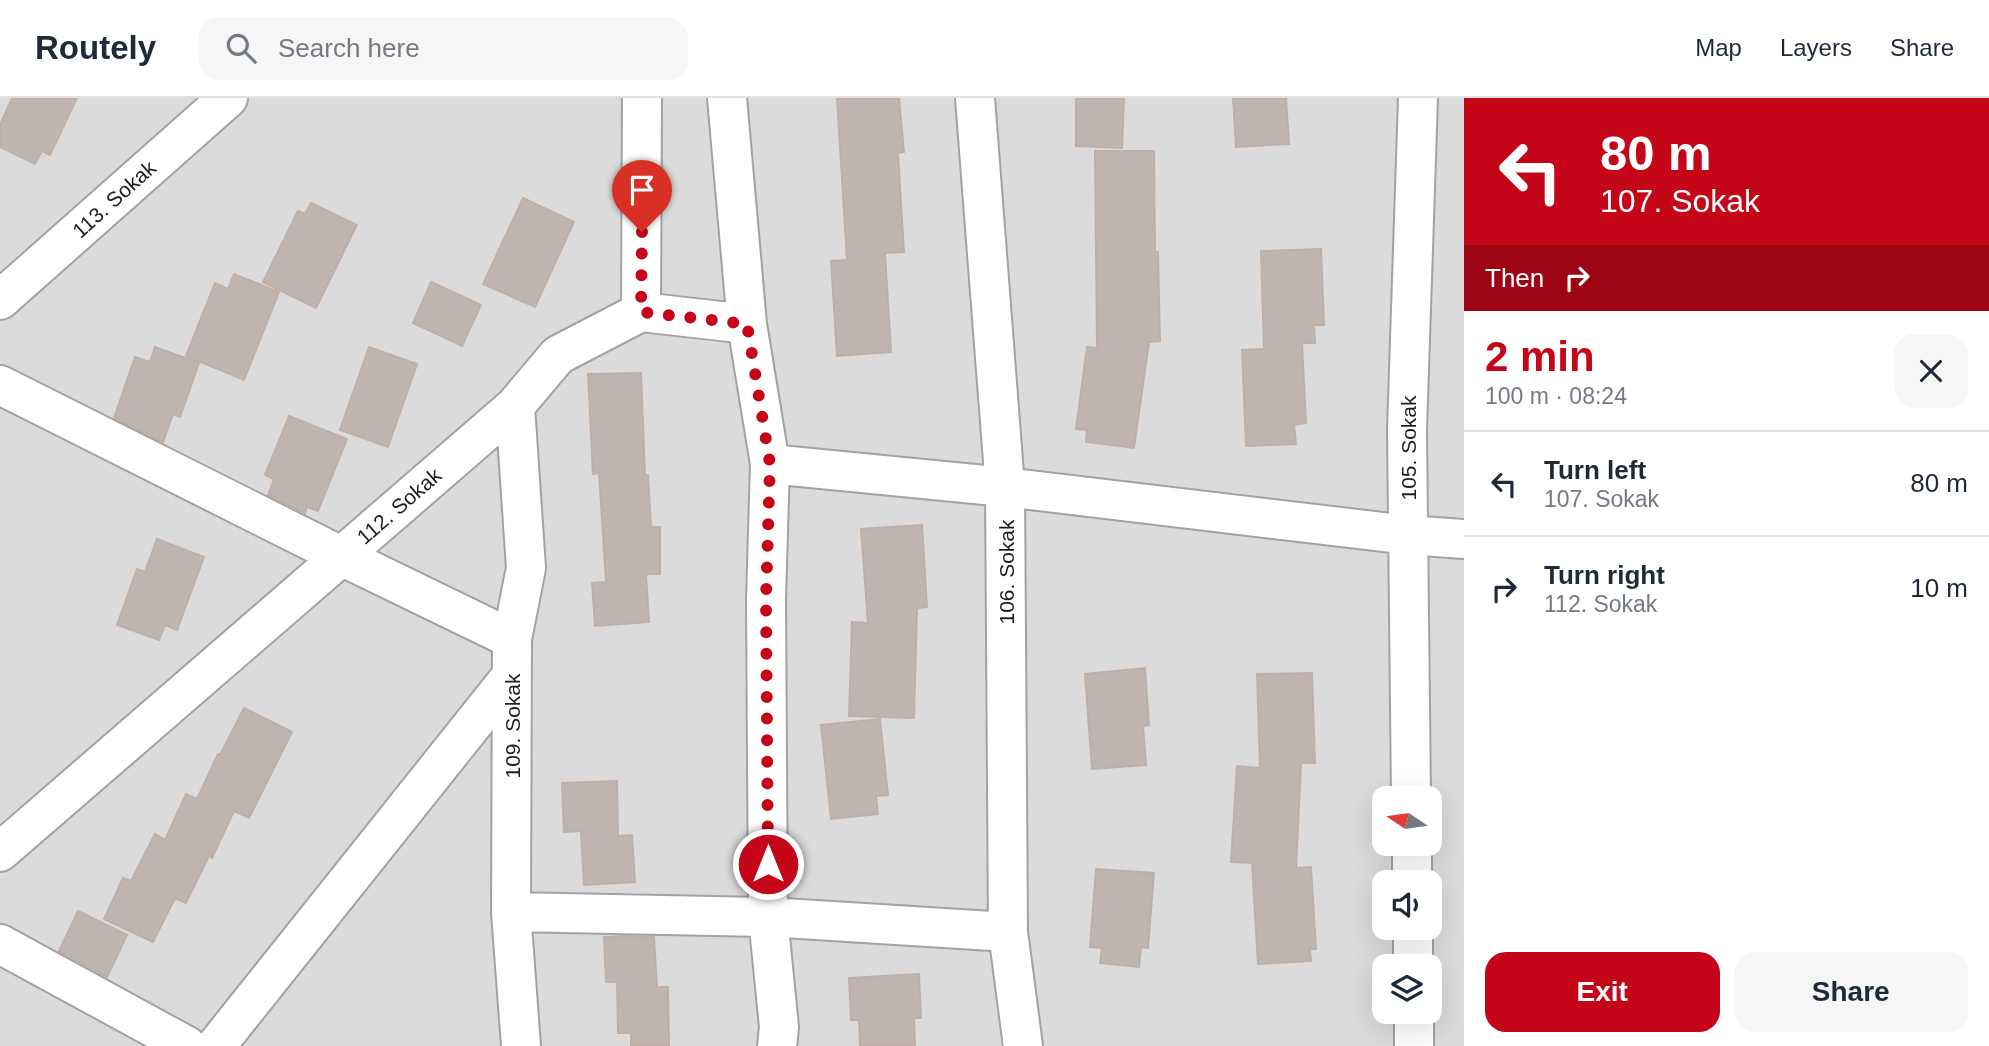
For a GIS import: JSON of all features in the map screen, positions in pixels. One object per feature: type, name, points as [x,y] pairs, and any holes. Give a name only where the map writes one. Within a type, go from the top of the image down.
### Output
[{"type":"street","name":"113. Sokak","points":[[0,300],[228,98]]},
{"type":"street","points":[[642,98],[641,312],[747,324]]},
{"type":"street","points":[[727,98],[747,324],[770,464],[766,599],[768,917],[779,1027],[777,1046]]},
{"type":"street","name":"106. Sokak","points":[[975,98],[1005,487],[1008,932],[1023,1046]]},
{"type":"street","name":"105. Sokak","points":[[1411,786],[1407,430],[1418,98]]},
{"type":"street","name":"112. Sokak","points":[[0,852],[515,406],[558,355],[641,312]]},
{"type":"street","points":[[0,385],[341,556],[512,657],[216,1046]]},
{"type":"street","name":"109. Sokak","points":[[515,406],[526,568],[512,657],[511,912],[520,1046]]},
{"type":"street","points":[[770,464],[1005,487],[1408,535],[1464,539]]},
{"type":"street","points":[[511,912],[768,917],[1008,932]]},
{"type":"street","points":[[0,944],[187,1046]]},
{"type":"street","points":[[1413,1024],[1414,1046]]},
{"type":"shaded area","points":[[0,98],[1464,98],[1464,1046],[0,1046]]},
{"type":"building","points":[[12,98],[77,98],[50,155],[42,151],[35,164],[0,147],[0,125]]},
{"type":"building","points":[[837,98],[899,98],[904,152],[898,153],[904,252],[885,253],[891,352],[837,356],[831,261],[847,260]]},
{"type":"building","points":[[1076,98],[1124,98],[1122,148],[1076,146]]},
{"type":"building","points":[[1233,98],[1286,98],[1289,144],[1236,147]]},
{"type":"building","points":[[1095,151],[1154,151],[1155,252],[1158,252],[1160,341],[1149,342],[1134,448],[1086,442],[1087,430],[1076,429],[1087,347],[1097,348]]},
{"type":"building","points":[[523,198],[574,222],[535,307],[483,284]]},
{"type":"building","points":[[311,203],[357,225],[316,308],[263,282],[298,211],[305,214]]},
{"type":"building","points":[[1321,249],[1324,325],[1314,325],[1315,343],[1302,343],[1306,423],[1294,425],[1296,444],[1246,446],[1242,350],[1264,349],[1261,251]]},
{"type":"building","points":[[234,274],[279,292],[244,380],[186,356],[215,283],[228,289]]},
{"type":"building","points":[[431,282],[481,305],[462,346],[413,323]]},
{"type":"building","points":[[155,347],[199,363],[180,417],[173,414],[163,442],[114,418],[135,357],[150,362]]},
{"type":"building","points":[[369,347],[417,364],[388,447],[340,430]]},
{"type":"building","points":[[641,373],[645,475],[648,475],[651,527],[660,527],[660,574],[646,574],[649,622],[595,626],[592,583],[606,582],[599,473],[593,474],[588,374]]},
{"type":"building","points":[[289,416],[347,439],[318,511],[307,507],[305,513],[268,495],[274,479],[265,475]]},
{"type":"building","points":[[922,525],[927,607],[917,608],[914,718],[849,716],[852,622],[868,623],[861,529]]},
{"type":"building","points":[[157,539],[204,557],[177,630],[165,625],[159,640],[117,625],[137,569],[145,572]]},
{"type":"building","points":[[1145,668],[1149,725],[1143,726],[1146,765],[1092,769],[1085,674]]},
{"type":"building","points":[[1312,673],[1315,763],[1301,763],[1296,868],[1311,867],[1316,949],[1310,949],[1311,961],[1258,964],[1252,863],[1231,862],[1237,766],[1260,768],[1257,674]]},
{"type":"building","points":[[244,708],[292,732],[249,818],[234,811],[212,858],[209,856],[186,903],[175,898],[153,942],[104,919],[123,878],[131,881],[155,834],[165,840],[186,794],[197,799]]},
{"type":"building","points":[[880,719],[888,795],[876,796],[878,814],[831,819],[821,725]]},
{"type":"building","points":[[617,781],[618,836],[632,835],[635,882],[584,885],[581,831],[564,832],[562,783]]},
{"type":"building","points":[[1096,869],[1154,873],[1148,948],[1141,947],[1139,967],[1100,963],[1102,948],[1090,947]]},
{"type":"building","points":[[78,911],[127,935],[107,977],[59,951]]},
{"type":"building","points":[[604,937],[654,937],[657,987],[668,987],[669,1046],[631,1046],[631,1033],[618,1033],[617,982],[606,982]]},
{"type":"building","points":[[919,974],[921,1018],[914,1018],[915,1046],[860,1046],[859,1020],[851,1020],[849,978]]},
{"type":"route","points":[[642,232],[641,312],[747,324],[770,464],[766,599],[768,864]]}]
